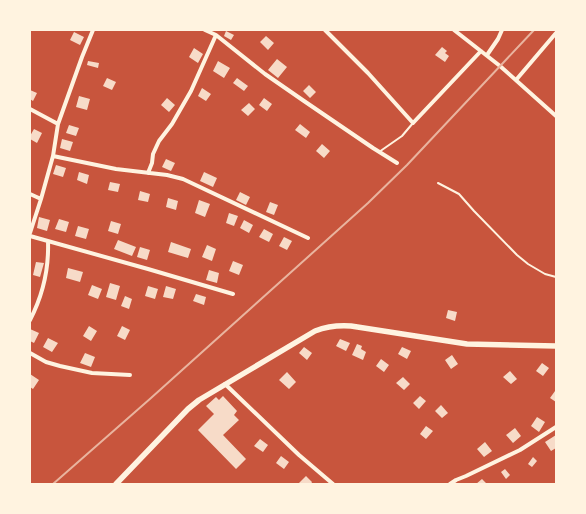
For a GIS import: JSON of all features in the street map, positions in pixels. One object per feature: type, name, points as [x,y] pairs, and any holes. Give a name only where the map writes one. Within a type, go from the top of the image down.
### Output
[{"type":"main road","points":[[116,484],[188,409],[208,394],[324,327],[338,325],[352,326],[467,344],[556,346]]},
{"type":"street","points":[[30,233],[42,199],[53,156],[58,124],[93,30]]},
{"type":"street","points":[[205,30],[216,36],[265,74],[397,163]]},
{"type":"street","points":[[325,30],[368,73],[413,123],[481,51]]},
{"type":"street","points":[[454,30],[487,55],[556,116]]},
{"type":"street","points":[[487,55],[498,39],[502,30]]},
{"type":"street","points":[[516,80],[556,33]]},
{"type":"street","points":[[148,173],[152,163],[153,154],[159,141],[172,124],[192,91],[216,36]]},
{"type":"street","points":[[30,109],[58,124]]},
{"type":"street","points":[[53,156],[116,169],[167,175],[183,179],[308,238]]},
{"type":"street","points":[[30,194],[42,199]]},
{"type":"street","points":[[30,236],[233,294]]},
{"type":"street","points":[[30,320],[42,292],[47,271],[48,241]]},
{"type":"street","points":[[30,353],[46,362],[60,366],[92,373],[130,375]]},
{"type":"street","points":[[225,384],[333,484]]},
{"type":"street","points":[[450,484],[520,450],[556,427]]},
{"type":"lane","points":[[379,152],[402,136],[413,123]]},
{"type":"lane","points":[[438,183],[459,194],[517,255],[528,264],[545,274],[556,277]]},
{"type":"building","points":[[226,31],[234,35],[231,40],[224,36]]},
{"type":"building","points":[[74,32],[84,37],[80,45],[70,40]]},
{"type":"building","points":[[266,36],[274,43],[268,50],[260,42]]},
{"type":"building","points":[[442,47],[447,51],[445,53],[449,56],[445,62],[435,55]]},
{"type":"building","points":[[194,48],[203,54],[198,63],[189,57]]},
{"type":"building","points":[[277,59],[287,67],[278,78],[268,70]]},
{"type":"building","points":[[88,61],[99,63],[98,68],[87,65]]},
{"type":"building","points":[[218,61],[230,68],[224,78],[213,71]]},
{"type":"building","points":[[107,78],[116,82],[112,90],[103,86]]},
{"type":"building","points":[[237,78],[248,86],[244,91],[233,83]]},
{"type":"building","points":[[309,85],[316,92],[310,98],[303,91]]},
{"type":"building","points":[[202,88],[211,94],[206,101],[198,96]]},
{"type":"building","points":[[30,90],[37,93],[33,101],[30,99]]},
{"type":"building","points":[[79,96],[90,99],[87,110],[76,107]]},
{"type":"building","points":[[167,98],[175,105],[169,112],[161,105]]},
{"type":"building","points":[[264,98],[272,104],[267,111],[259,105]]},
{"type":"building","points":[[249,103],[255,109],[248,116],[241,110]]},
{"type":"building","points":[[300,124],[310,132],[306,138],[295,130]]},
{"type":"building","points":[[69,125],[79,128],[76,136],[66,133]]},
{"type":"building","points":[[34,129],[42,133],[37,143],[30,139]]},
{"type":"building","points":[[62,139],[73,142],[70,151],[60,148]]},
{"type":"building","points":[[322,144],[330,151],[324,158],[316,151]]},
{"type":"building","points":[[166,159],[175,163],[171,171],[162,167]]},
{"type":"building","points":[[56,165],[66,168],[63,177],[53,174]]},
{"type":"building","points":[[79,172],[89,175],[87,184],[77,180]]},
{"type":"building","points":[[204,172],[217,178],[213,187],[200,181]]},
{"type":"building","points":[[110,182],[120,184],[118,192],[108,190]]},
{"type":"building","points":[[140,191],[150,194],[148,202],[138,200]]},
{"type":"building","points":[[240,192],[250,197],[246,205],[236,200]]},
{"type":"building","points":[[168,198],[178,201],[176,210],[166,207]]},
{"type":"building","points":[[199,200],[210,204],[205,217],[195,213]]},
{"type":"building","points":[[270,202],[278,205],[274,215],[266,212]]},
{"type":"building","points":[[229,213],[238,216],[234,226],[226,223]]},
{"type":"building","points":[[39,217],[50,220],[47,231],[37,228]]},
{"type":"building","points":[[59,219],[69,222],[66,232],[55,229]]},
{"type":"building","points":[[244,220],[253,225],[249,233],[240,228]]},
{"type":"building","points":[[111,221],[121,224],[118,234],[108,231]]},
{"type":"building","points":[[78,226],[89,229],[86,239],[75,236]]},
{"type":"building","points":[[264,229],[273,234],[269,242],[259,237]]},
{"type":"building","points":[[284,237],[292,241],[287,250],[279,246]]},
{"type":"building","points":[[118,240],[136,247],[132,256],[114,249]]},
{"type":"building","points":[[171,242],[191,249],[188,258],[168,252]]},
{"type":"building","points":[[207,245],[216,249],[212,261],[202,257]]},
{"type":"building","points":[[140,247],[150,250],[147,260],[137,257]]},
{"type":"building","points":[[233,261],[243,265],[239,275],[229,271]]},
{"type":"building","points":[[36,262],[44,263],[40,277],[33,275]]},
{"type":"building","points":[[68,268],[83,272],[80,282],[66,278]]},
{"type":"building","points":[[209,270],[219,273],[217,283],[206,280]]},
{"type":"building","points":[[110,283],[120,286],[116,300],[106,297]]},
{"type":"building","points":[[92,285],[102,289],[98,299],[88,295]]},
{"type":"building","points":[[148,286],[158,289],[155,299],[145,296]]},
{"type":"building","points":[[166,286],[176,289],[173,299],[163,297]]},
{"type":"building","points":[[196,294],[206,297],[204,305],[193,301]]},
{"type":"building","points":[[125,296],[132,299],[129,309],[121,306]]},
{"type":"building","points":[[448,310],[457,312],[455,321],[446,318]]},
{"type":"building","points":[[89,326],[97,331],[91,341],[83,336]]},
{"type":"building","points":[[122,326],[130,330],[125,340],[117,336]]},
{"type":"building","points":[[30,329],[39,333],[34,343],[30,341]]},
{"type":"building","points":[[48,338],[58,343],[52,352],[43,347]]},
{"type":"building","points":[[340,339],[350,343],[346,351],[336,346]]},
{"type":"building","points":[[357,344],[362,346],[361,349],[366,352],[363,360],[352,355]]},
{"type":"building","points":[[304,347],[312,353],[307,360],[299,353]]},
{"type":"building","points":[[402,347],[411,351],[407,359],[398,354]]},
{"type":"building","points":[[85,353],[95,357],[91,367],[80,363]]},
{"type":"building","points":[[452,355],[458,364],[451,369],[445,360]]},
{"type":"building","points":[[381,359],[389,365],[384,372],[376,366]]},
{"type":"building","points":[[542,363],[549,368],[543,376],[536,371]]},
{"type":"building","points":[[510,371],[517,379],[511,384],[503,377]]},
{"type":"building","points":[[287,372],[296,382],[289,389],[279,380]]},
{"type":"building","points":[[30,374],[39,380],[33,389],[30,387]]},
{"type":"building","points":[[403,377],[410,384],[404,390],[396,383]]},
{"type":"building","points":[[555,391],[556,392],[556,402],[550,398]]},
{"type":"building","points":[[223,396],[237,411],[234,415],[239,420],[223,435],[246,459],[236,469],[198,430],[214,414],[206,406],[216,397],[219,400]]},
{"type":"building","points":[[420,396],[426,401],[419,409],[413,403]]},
{"type":"building","points":[[441,405],[448,413],[442,418],[435,411]]},
{"type":"building","points":[[537,417],[545,422],[539,432],[531,426]]},
{"type":"building","points":[[426,426],[433,431],[426,439],[420,434]]},
{"type":"building","points":[[515,428],[521,436],[513,443],[506,435]]},
{"type":"building","points":[[556,435],[556,448],[551,451],[545,442]]},
{"type":"building","points":[[260,439],[268,445],[263,452],[254,446]]},
{"type":"building","points":[[485,442],[492,451],[484,457],[477,449]]},
{"type":"building","points":[[281,456],[289,462],[284,469],[276,463]]},
{"type":"building","points":[[533,457],[537,461],[532,467],[528,464]]},
{"type":"building","points":[[505,469],[510,475],[506,479],[501,472]]},
{"type":"building","points":[[306,476],[312,482],[311,484],[298,484]]},
{"type":"building","points":[[482,479],[487,484],[476,484]]},
{"type":"railway","points":[[53,484],[368,203],[407,165],[534,30]]}]
